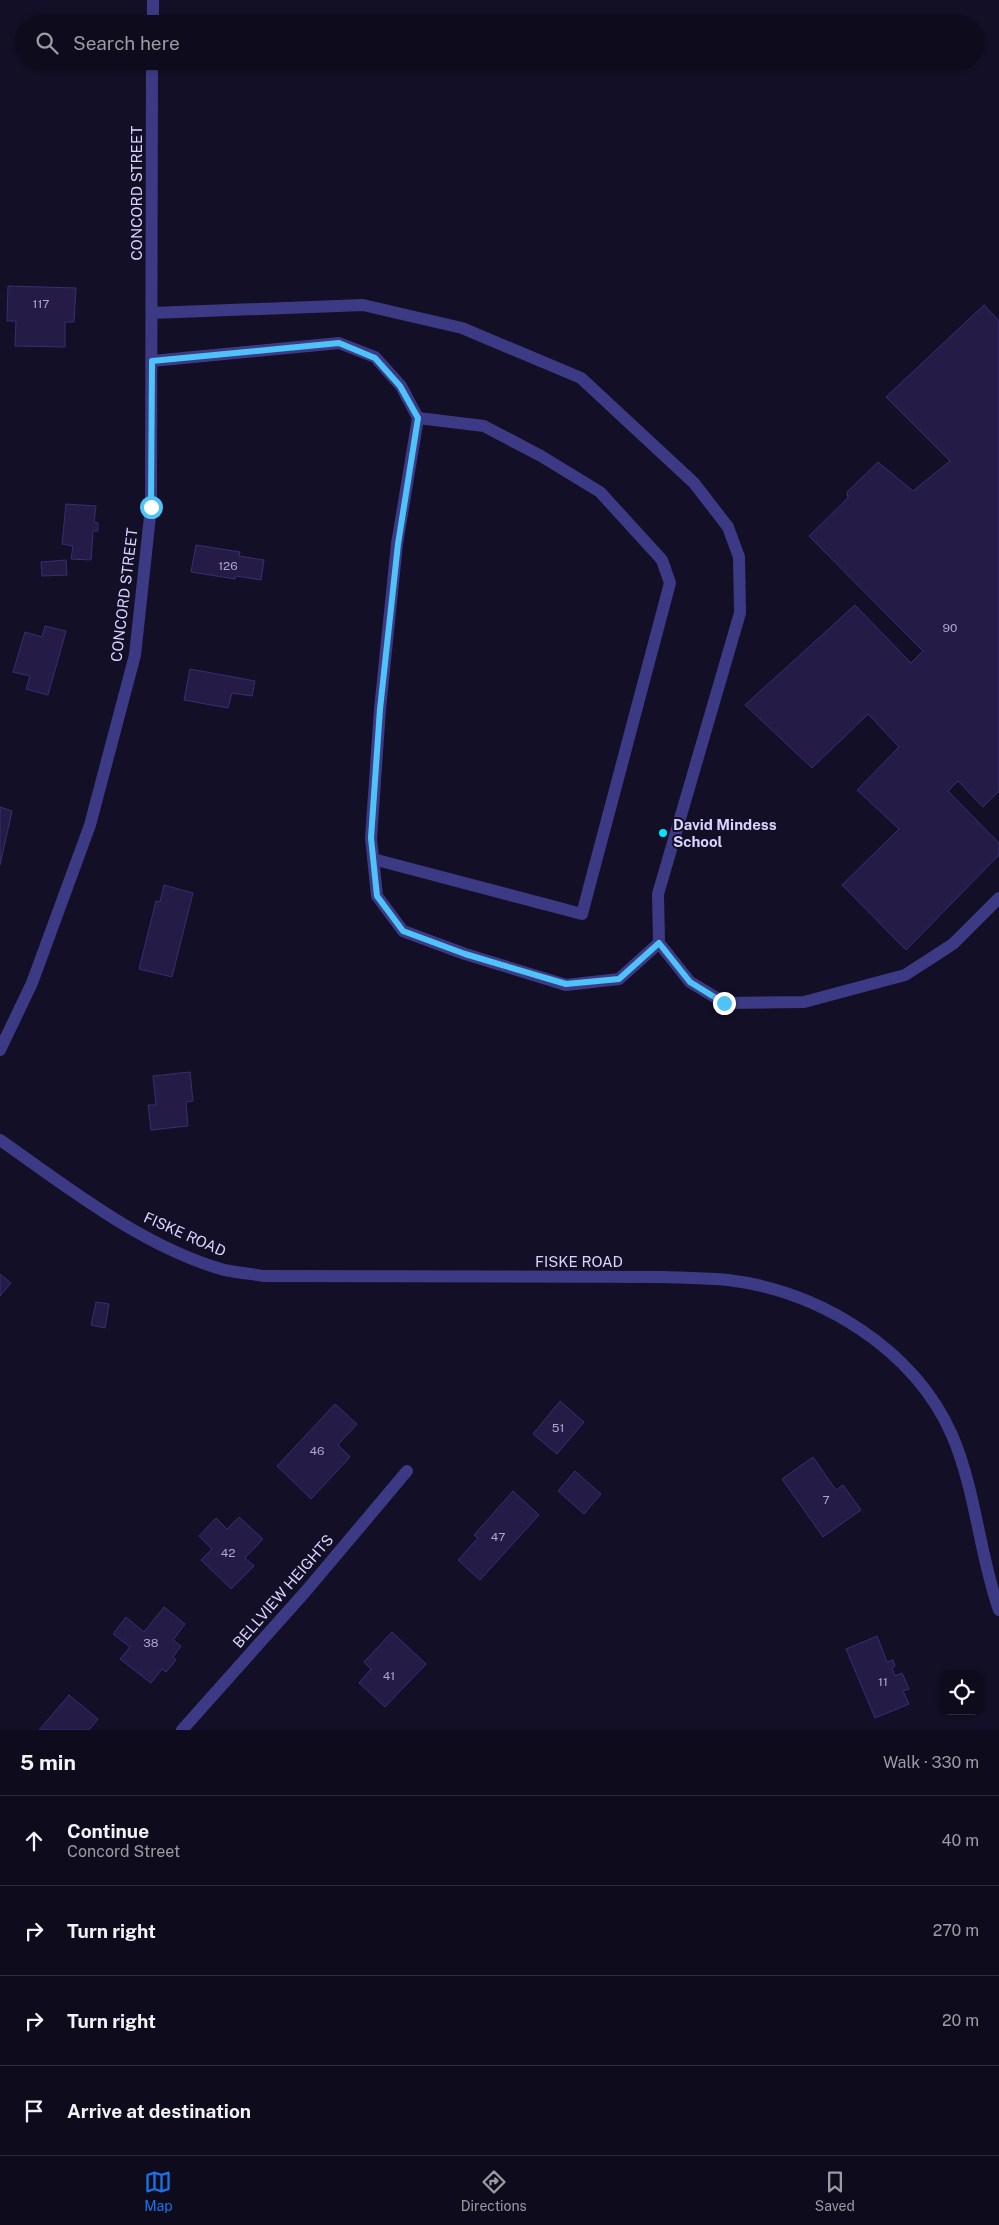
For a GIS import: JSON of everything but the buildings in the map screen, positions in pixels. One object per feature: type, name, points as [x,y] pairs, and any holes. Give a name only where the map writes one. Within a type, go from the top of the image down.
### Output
[{"type":"street","points":[[152,15],[153,0]]},
{"type":"street","name":"CONCORD STREET","points":[[0,1050],[32,983],[90,825],[135,655],[151,507],[152,70]]},
{"type":"street","points":[[152,313],[363,305],[462,328],[581,378],[694,484],[728,527],[739,557],[740,613],[658,894],[659,943],[690,982],[724,1003],[804,1002],[905,975],[953,944],[999,898]]},
{"type":"street","points":[[152,361],[339,343],[375,358],[400,386],[418,418],[398,544],[380,709],[371,838],[377,896],[403,931],[465,954],[566,984],[619,979],[659,943]]},
{"type":"street","points":[[373,859],[582,914],[670,583],[662,560],[600,492],[542,456],[484,426],[418,418]]},
{"type":"street","name":"FISKE ROAD","points":[[0,1140],[106,1214],[178,1252],[222,1269],[263,1276],[664,1277],[728,1280],[775,1290],[821,1307],[856,1326],[896,1359],[928,1394],[952,1435],[969,1488],[999,1610]]},
{"type":"street","name":"BELLVIEW HEIGHTS","points":[[182,1730],[306,1591],[406,1471]]},
{"type":"place","name":"David Mindess School","points":[[663,833]]},
{"type":"route","points":[[151,507],[152,361],[339,343],[375,358],[400,386],[418,418],[398,544],[380,709],[371,838],[377,896],[403,931],[465,954],[566,984],[619,979],[659,943],[690,982],[724,1003]]}]
